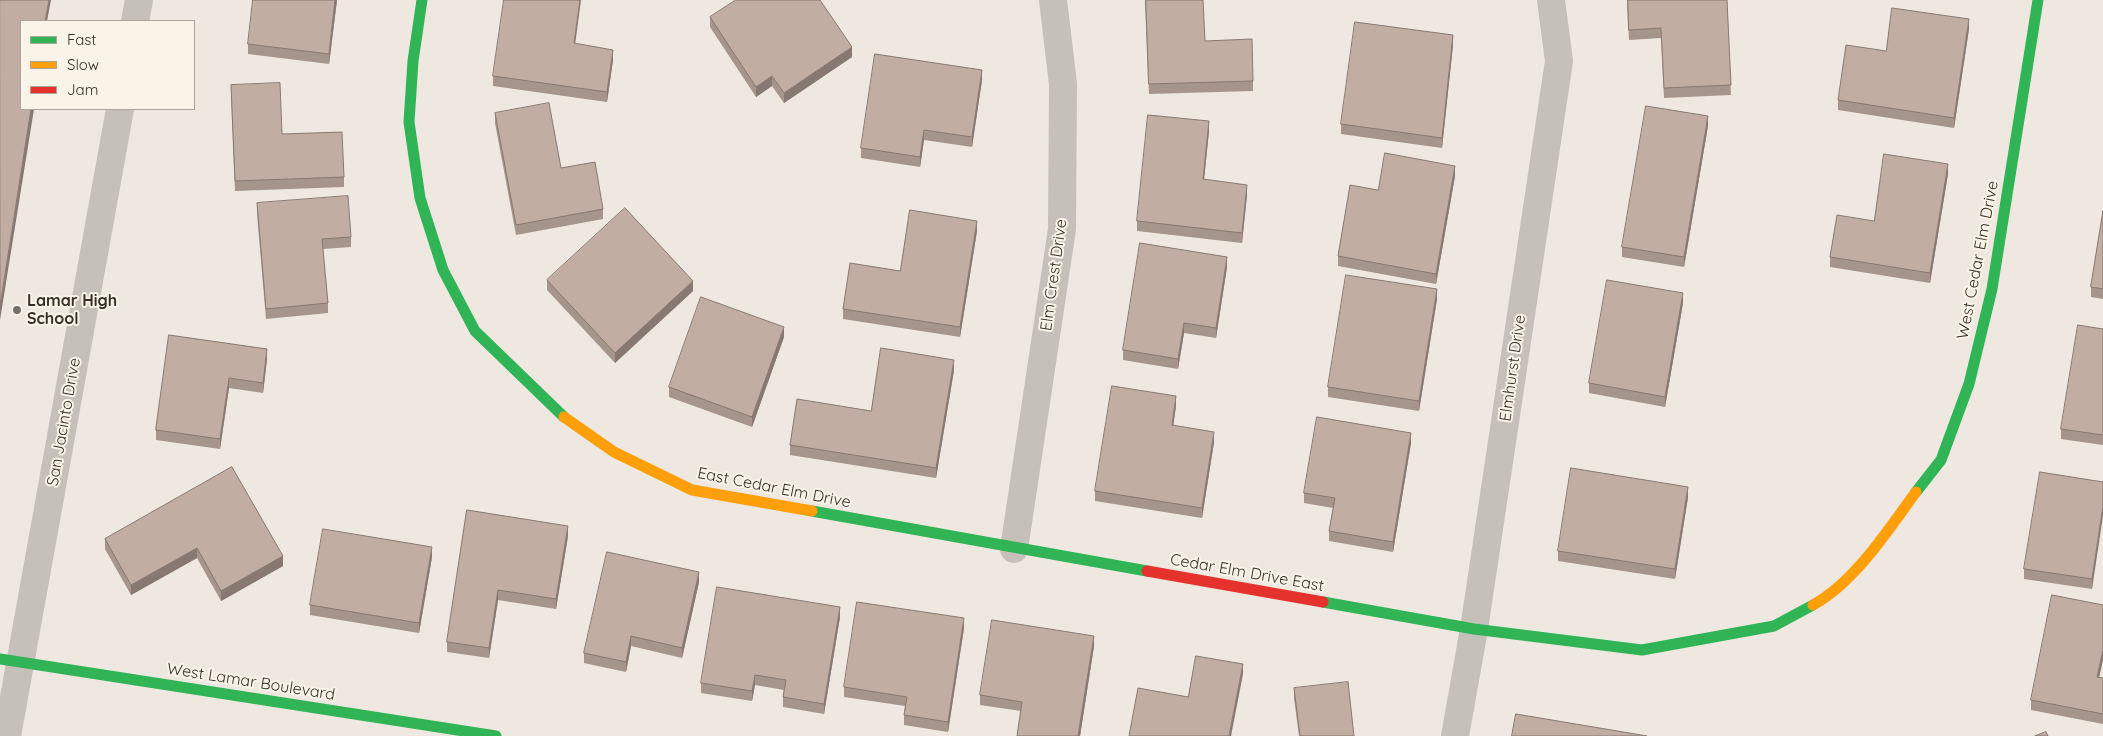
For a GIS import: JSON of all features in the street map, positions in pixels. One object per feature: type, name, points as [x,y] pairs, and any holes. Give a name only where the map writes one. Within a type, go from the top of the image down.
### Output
[{"type":"street","points":[[135,20],[139,0]]},
{"type":"street","name":"East Cedar Elm Drive","points":[[422,0],[413,61],[409,122],[420,198],[443,270],[475,331],[557,412],[614,452],[692,490],[1014,549]]},
{"type":"street","name":"Elm Crest Drive","points":[[1014,549],[1062,229],[1063,84],[1053,0]]},
{"type":"street","name":"Elmhurst Drive","points":[[1455,736],[1474,629],[1559,61],[1551,0]]},
{"type":"street","name":"West Cedar Elm Drive","points":[[1474,629],[1642,650],[1774,626],[1827,597],[1870,553],[1941,460],[1969,384],[1992,289],[2038,0]]},
{"type":"street","name":"San Jacinto Drive","points":[[7,736],[11,661],[120,110]]},
{"type":"street","name":"Cedar Elm Drive East","points":[[1014,549],[1474,629]]},
{"type":"street","name":"West Lamar Boulevard","points":[[11,661],[496,736]]},
{"type":"building","points":[[0,0],[49,0],[45,20],[20,20],[20,110],[31,110],[0,306]]},
{"type":"building","points":[[253,0],[335,0],[329,54],[248,44]]},
{"type":"building","points":[[504,0],[580,0],[574,43],[613,50],[607,92],[493,76]]},
{"type":"building","points":[[736,0],[820,0],[852,47],[784,93],[772,76],[756,87],[710,17]]},
{"type":"building","points":[[1146,0],[1203,0],[1205,41],[1252,39],[1253,81],[1149,84]]},
{"type":"building","points":[[1628,0],[1727,0],[1731,85],[1664,88],[1661,28],[1629,30]]},
{"type":"building","points":[[1892,8],[1969,19],[1954,118],[1838,100],[1846,45],[1886,51]]},
{"type":"building","points":[[1355,22],[1453,35],[1442,138],[1341,124]]},
{"type":"building","points":[[875,54],[982,70],[972,137],[924,130],[920,157],[861,148]]},
{"type":"building","points":[[280,83],[282,134],[342,132],[344,177],[235,181],[231,85]]},
{"type":"building","points":[[549,103],[561,168],[595,162],[603,209],[516,225],[495,113]]},
{"type":"building","points":[[1646,106],[1708,116],[1684,257],[1622,247]]},
{"type":"building","points":[[1148,115],[1209,121],[1203,179],[1247,185],[1242,233],[1137,221]]},
{"type":"building","points":[[1385,153],[1455,166],[1436,274],[1338,256],[1350,185],[1378,190]]},
{"type":"building","points":[[1884,154],[1948,164],[1930,273],[1830,257],[1837,215],[1874,221]]},
{"type":"building","points":[[348,196],[351,237],[322,239],[328,303],[266,309],[257,203]]},
{"type":"building","points":[[625,208],[693,281],[615,353],[547,280]]},
{"type":"building","points":[[910,210],[977,221],[960,327],[843,309],[850,263],[900,271]]},
{"type":"building","points":[[2103,211],[2103,289],[2091,287]]},
{"type":"building","points":[[1140,243],[1227,257],[1216,328],[1184,323],[1178,359],[1123,350]]},
{"type":"building","points":[[1346,275],[1437,289],[1419,401],[1328,387]]},
{"type":"building","points":[[1607,280],[1683,293],[1665,397],[1589,383]]},
{"type":"building","points":[[701,297],[784,327],[752,417],[669,387]]},
{"type":"building","points":[[2078,325],[2103,329],[2103,435],[2061,429]]},
{"type":"building","points":[[169,335],[267,349],[263,383],[229,378],[220,439],[156,430]]},
{"type":"building","points":[[881,348],[954,360],[936,468],[790,445],[797,399],[871,411]]},
{"type":"building","points":[[1112,386],[1176,396],[1172,425],[1214,432],[1202,508],[1095,491]]},
{"type":"building","points":[[1317,417],[1411,433],[1393,542],[1329,531],[1335,498],[1304,493]]},
{"type":"building","points":[[232,467],[283,556],[221,591],[197,548],[131,585],[105,539]]},
{"type":"building","points":[[1571,468],[1688,487],[1675,569],[1558,551]]},
{"type":"building","points":[[2040,472],[2103,482],[2103,506],[2092,579],[2024,569]]},
{"type":"building","points":[[467,510],[568,526],[556,599],[498,590],[489,648],[447,642]]},
{"type":"building","points":[[323,529],[432,547],[419,623],[310,605]]},
{"type":"building","points":[[607,552],[699,572],[682,648],[631,636],[626,662],[584,653]]},
{"type":"building","points":[[717,587],[840,607],[824,704],[783,697],[786,680],[755,675],[752,691],[701,683]]},
{"type":"building","points":[[2052,595],[2103,605],[2103,650],[2097,677],[2103,678],[2103,714],[2031,700]]},
{"type":"building","points":[[857,602],[964,618],[948,722],[904,715],[907,697],[844,687]]},
{"type":"building","points":[[992,620],[1094,636],[1078,736],[1017,736],[1022,702],[980,695]]},
{"type":"building","points":[[1196,656],[1243,664],[1229,736],[1129,736],[1138,688],[1188,697]]},
{"type":"building","points":[[1348,682],[1354,736],[1300,736],[1294,688]]},
{"type":"building","points":[[1516,714],[1647,736],[1512,736]]},
{"type":"building","points":[[2046,732],[2048,736],[2035,736]]},
{"type":"traffic: fast","points":[[422,0],[413,61],[409,122],[420,198],[443,270],[475,331],[564,417]]},
{"type":"traffic: fast","points":[[1916,492],[1941,460],[1969,384],[1992,289],[2038,0]]},
{"type":"traffic: fast","points":[[812,511],[1147,571]]},
{"type":"traffic: fast","points":[[1323,602],[1474,629],[1642,650],[1774,626],[1813,605]]},
{"type":"traffic: fast","points":[[0,659],[496,736]]},
{"type":"traffic: slow","points":[[564,417],[614,452],[692,490],[812,511]]},
{"type":"traffic: slow","points":[[1813,605],[1843,583],[1857,569],[1916,492]]},
{"type":"traffic: jam","points":[[1147,571],[1323,602]]},
{"type":"place","name":"Lamar High School","points":[[17,310]]}]
